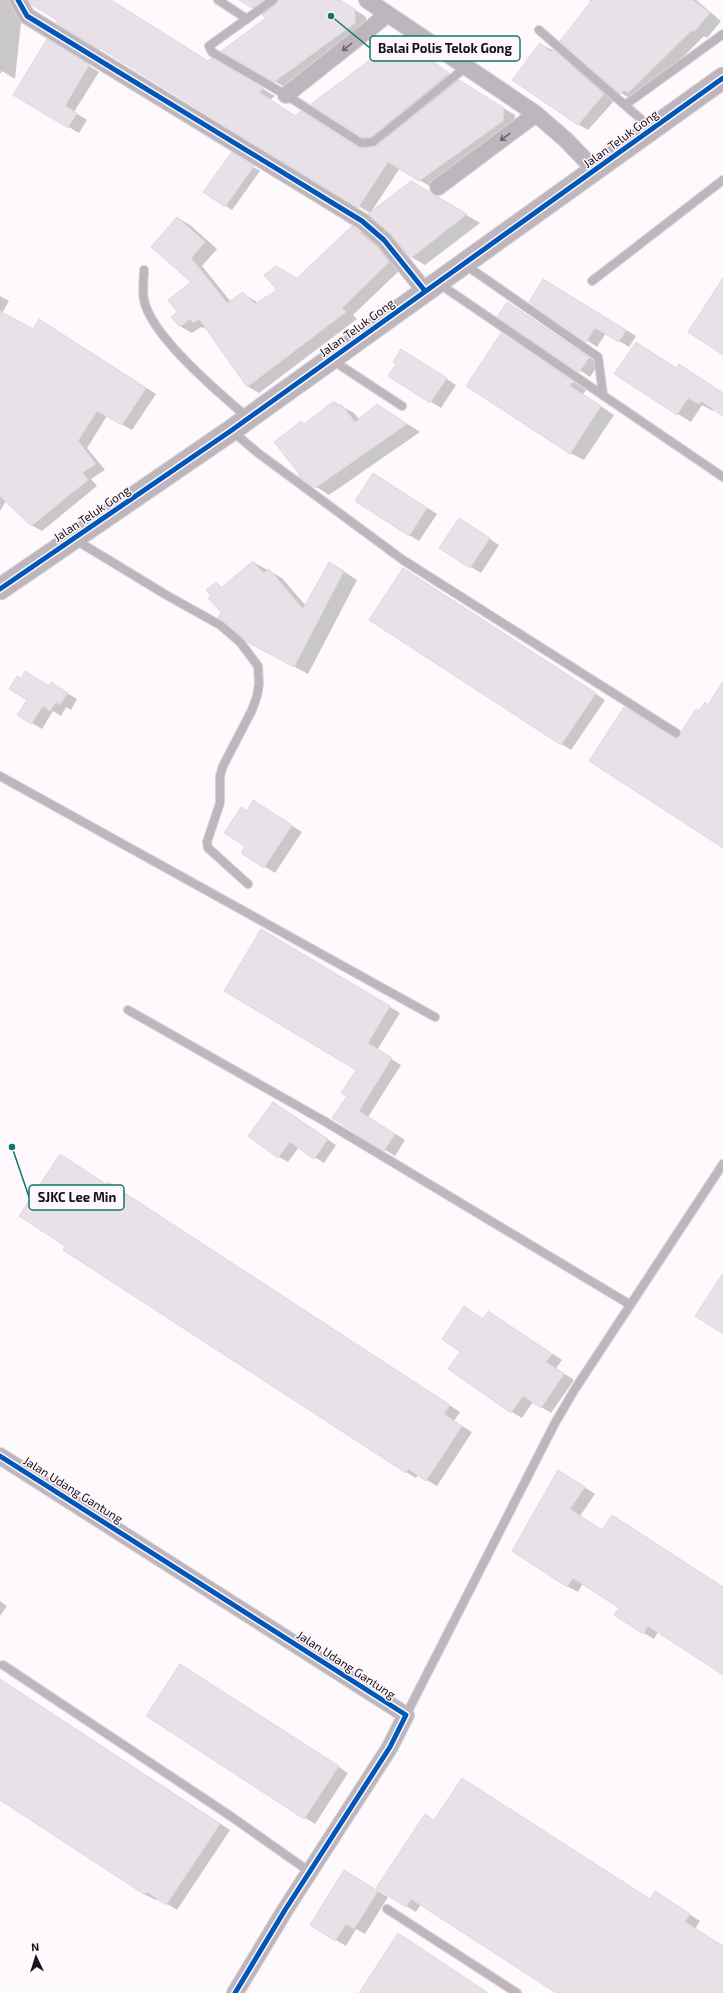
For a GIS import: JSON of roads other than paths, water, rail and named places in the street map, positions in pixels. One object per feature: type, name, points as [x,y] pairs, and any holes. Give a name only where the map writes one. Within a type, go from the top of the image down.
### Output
[{"type":"street","points":[[18,0],[27,16],[362,221],[384,240],[431,287]]},
{"type":"street","points":[[367,0],[536,114],[566,140],[595,170]]},
{"type":"street","points":[[286,95],[388,14]]},
{"type":"street","name":"Jalan Teluk Gong","points":[[0,589],[240,424],[723,79]]},
{"type":"street","points":[[438,188],[536,114]]},
{"type":"street","name":"Jalan Udang Gantung","points":[[0,1456],[406,1715]]},
{"type":"street","points":[[235,1993],[390,1747],[406,1715]]},
{"type":"lane","points":[[218,0],[246,19]]},
{"type":"lane","points":[[273,0],[210,46],[212,52],[286,95],[361,143],[373,142],[466,66]]},
{"type":"lane","points":[[539,30],[652,129]]},
{"type":"lane","points":[[625,105],[723,34]]},
{"type":"lane","points":[[592,281],[723,180]]},
{"type":"lane","points":[[463,264],[598,356],[603,394]]},
{"type":"lane","points":[[144,270],[143,299],[154,325],[213,387],[240,424],[258,453],[403,560],[676,733]]},
{"type":"lane","points":[[431,287],[603,394],[723,477]]},
{"type":"lane","points":[[331,359],[402,406]]},
{"type":"lane","points":[[73,539],[168,596],[220,625],[240,642],[255,660],[259,673],[257,696],[252,710],[223,766],[220,776],[220,803],[207,842],[208,848],[248,884]]},
{"type":"lane","points":[[0,776],[435,1017]]},
{"type":"lane","points":[[128,1010],[324,1121],[630,1304]]},
{"type":"lane","points":[[406,1715],[555,1423],[575,1389],[630,1304],[723,1164]]},
{"type":"lane","points":[[3,1665],[229,1815],[310,1872]]},
{"type":"lane","points":[[387,1909],[517,1993]]},
{"type":"place","name":"Balai Polis Telok Gong","points":[[331,16]]},
{"type":"place","name":"SJKC Lee Min","points":[[12,1147]]}]
